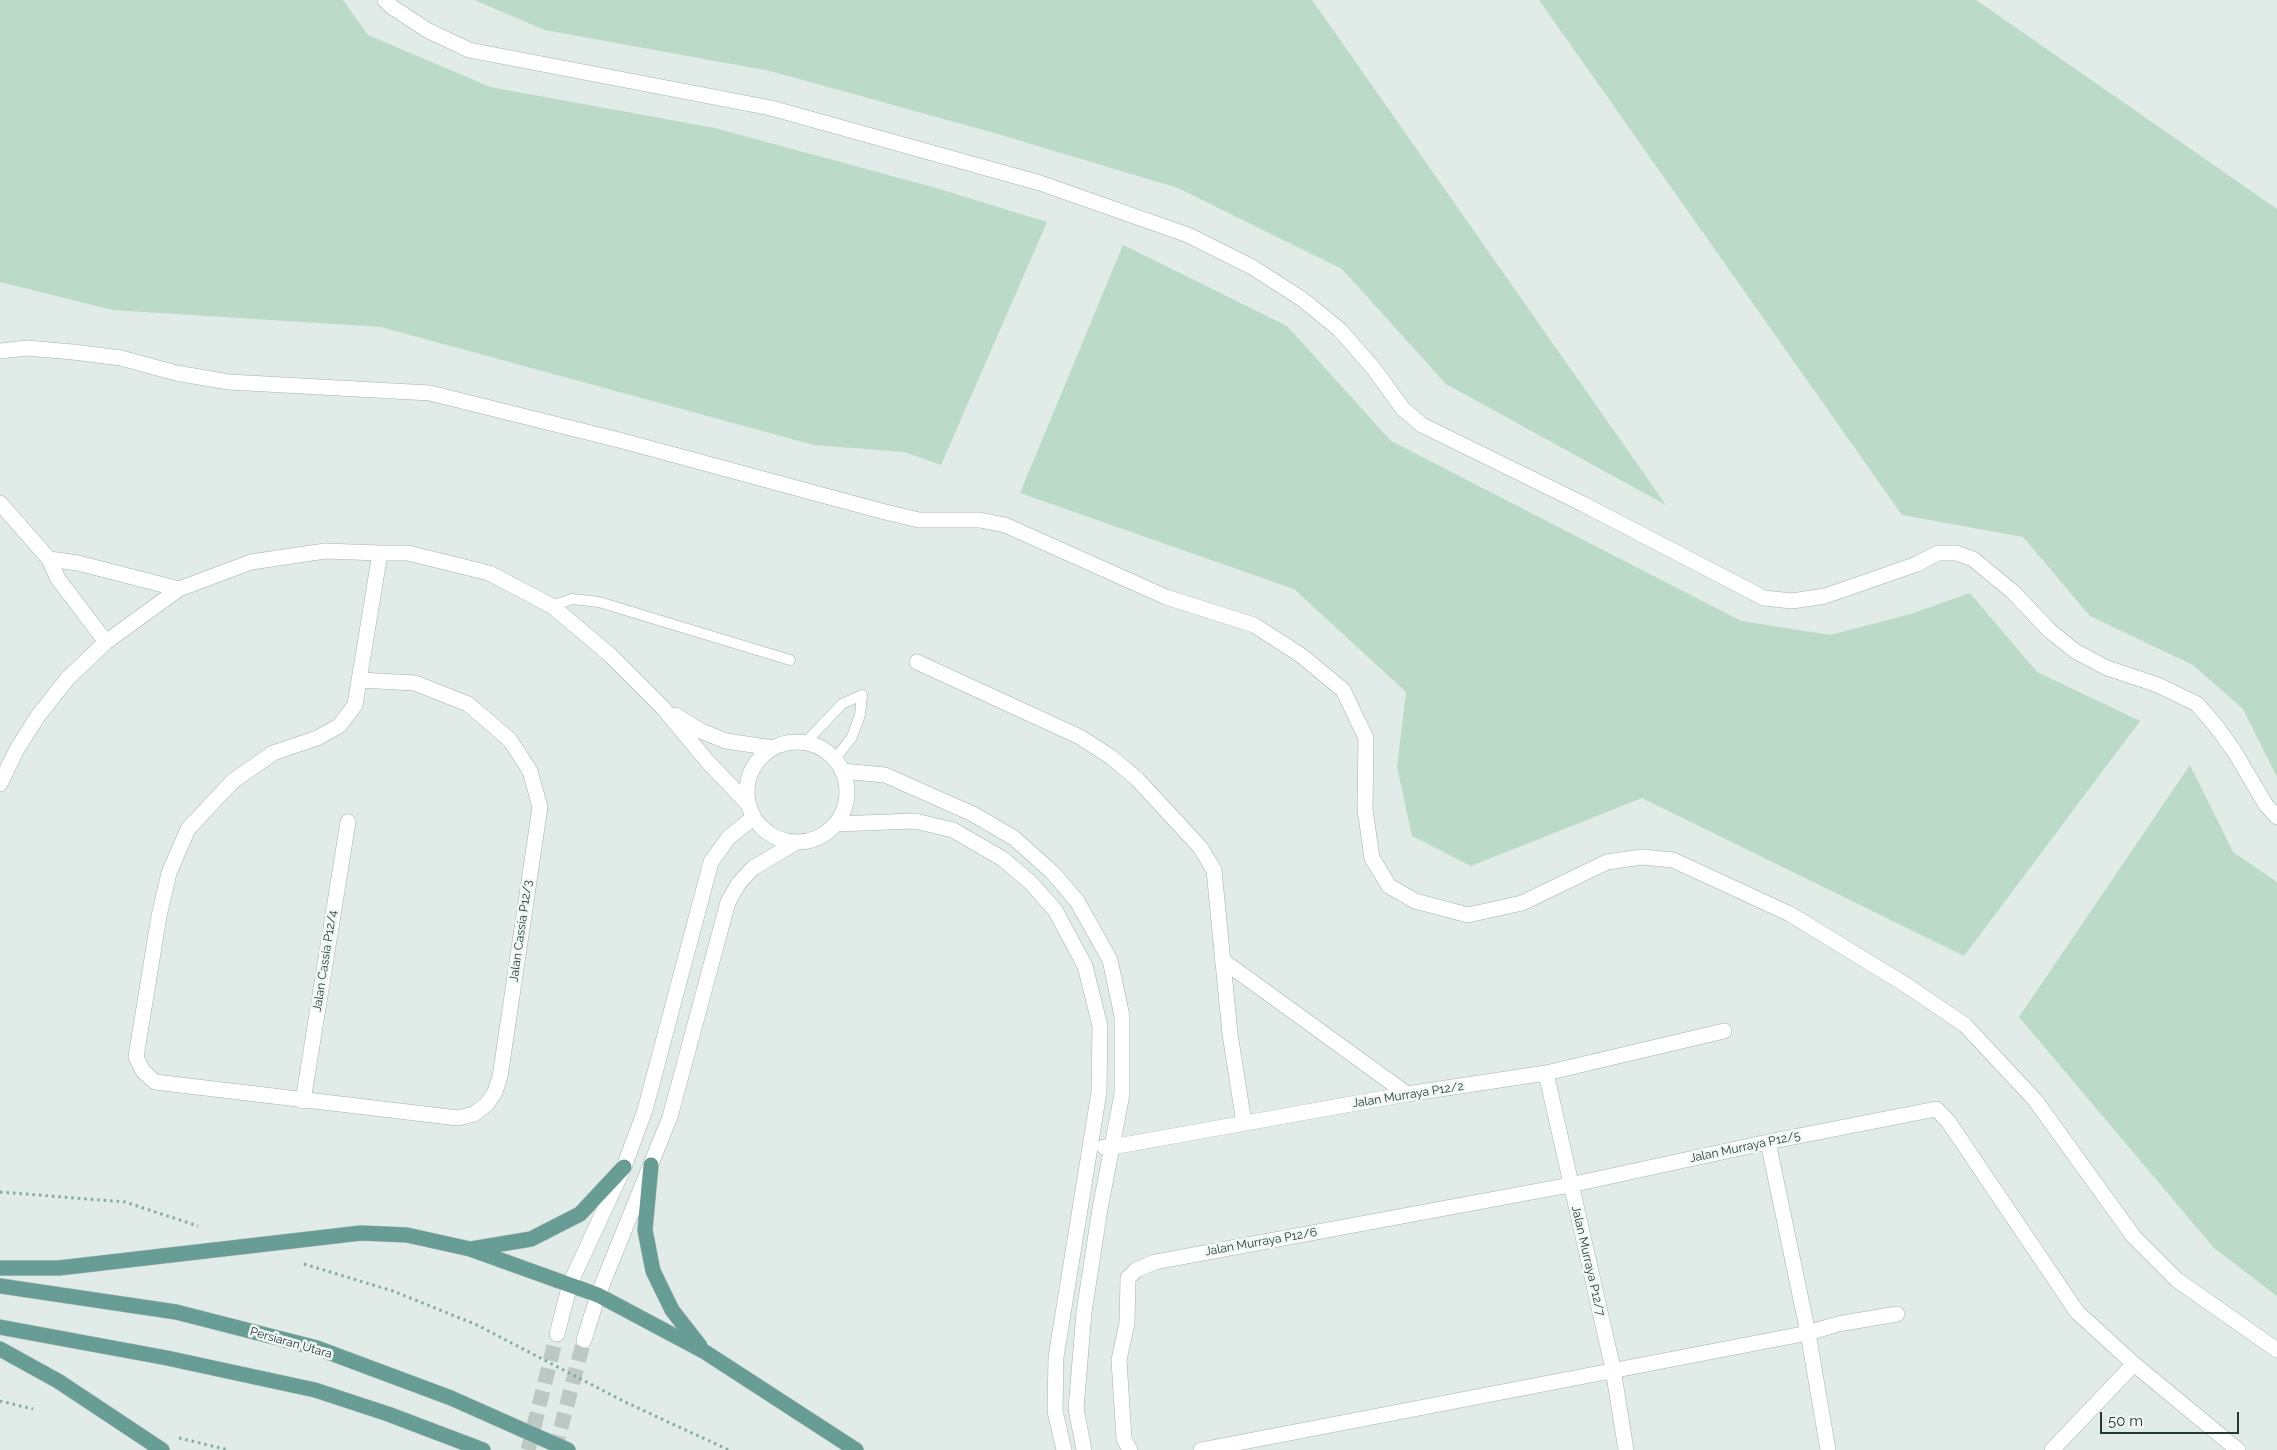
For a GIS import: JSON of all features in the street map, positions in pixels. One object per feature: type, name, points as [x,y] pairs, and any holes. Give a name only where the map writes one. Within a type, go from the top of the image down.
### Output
[{"type":"main road","points":[[651,1165],[646,1230],[653,1271],[672,1310],[705,1352]]},
{"type":"main road","points":[[470,1249],[530,1239],[580,1214],[624,1167]]},
{"type":"main road","points":[[0,1268],[59,1268],[361,1233],[407,1235],[470,1249],[598,1295],[705,1352],[856,1450]]},
{"type":"main road","name":"Persiaran Utara","points":[[0,1286],[176,1312],[316,1348],[450,1398],[568,1450]]},
{"type":"main road","points":[[0,1327],[167,1358],[315,1390],[388,1414],[483,1450]]},
{"type":"main road","points":[[0,1349],[58,1381],[162,1450]]},
{"type":"street","points":[[385,0],[392,7],[427,30],[469,50],[771,108],[1040,183],[1188,235],[1252,267],[1310,305],[1340,330],[1374,369],[1403,409],[1422,425],[1583,504],[1764,598],[1792,601],[1825,596],[1917,564],[1938,553],[1956,553],[1972,559],[2014,592],[2050,631],[2075,651],[2107,668],[2158,685],[2197,704],[2225,738],[2266,805],[2277,816]]},
{"type":"street","points":[[0,351],[27,348],[92,354],[121,358],[176,373],[229,382],[430,393],[624,441],[919,520],[980,520],[1005,525],[1166,597],[1254,625],[1302,656],[1344,690],[1366,738],[1365,809],[1372,858],[1389,886],[1415,901],[1468,915],[1522,903],[1607,862],[1642,857],[1672,860],[1790,914],[1906,985],[1965,1025],[2035,1100],[2134,1237],[2176,1280],[2277,1350]]},
{"type":"street","points":[[0,503],[49,559],[58,579],[106,642]]},
{"type":"street","points":[[1,778],[38,716],[68,678],[106,642],[179,589],[251,562],[325,552],[408,553],[489,573],[552,606],[610,655],[663,708],[708,762],[747,803],[753,818],[771,836],[795,843]]},
{"type":"street","name":"Jalan Cassia P12/3","points":[[359,680],[415,683],[468,704],[510,740],[530,771],[540,807],[500,1077],[495,1092],[487,1104],[474,1114],[458,1118],[155,1082],[143,1071],[136,1057],[158,916],[169,872],[188,829],[233,781],[273,753],[317,738],[339,726],[355,705],[359,680],[380,553]]},
{"type":"street","points":[[49,559],[78,563],[179,589]]},
{"type":"street","points":[[917,662],[1080,738],[1111,756],[1137,779],[1200,847],[1214,870],[1222,960],[1244,1123]]},
{"type":"street","points":[[663,708],[701,731],[726,740],[773,748]]},
{"type":"street","points":[[584,1340],[598,1295],[670,1117],[728,902],[739,882],[753,868],[795,843],[818,838],[836,824],[843,812],[847,799],[847,785],[839,765],[822,748],[805,742],[788,742],[773,748],[754,765],[747,783],[747,803]]},
{"type":"street","points":[[839,765],[885,775],[973,814],[1014,838],[1053,873],[1077,901],[1110,960],[1122,1016],[1122,1094],[1100,1209],[1084,1312],[1076,1409],[1084,1450]]},
{"type":"street","points":[[557,1334],[570,1284],[624,1167],[644,1110],[711,862],[729,837],[753,818]]},
{"type":"street","points":[[836,824],[915,821],[953,830],[1003,859],[1030,882],[1056,910],[1085,966],[1100,1026],[1099,1092],[1056,1358],[1055,1411],[1064,1450]]},
{"type":"street","name":"Jalan Cassia P12/4","points":[[303,1101],[348,822]]},
{"type":"street","points":[[1222,960],[1407,1094]]},
{"type":"street","name":"Jalan Murraya P12/2","points":[[1090,1145],[1112,1148],[1407,1094],[1546,1073],[1724,1031]]},
{"type":"street","name":"Jalan Murraya P12/7","points":[[1546,1073],[1613,1369],[1626,1450]]},
{"type":"street","name":"Jalan Murraya P12/5","points":[[1570,1185],[1919,1110],[1936,1109],[1948,1121],[2077,1312],[2134,1364]]},
{"type":"street","points":[[1768,1142],[1808,1332],[1828,1450]]},
{"type":"street","name":"Jalan Murraya P12/6","points":[[1130,1450],[1124,1439],[1119,1360],[1127,1323],[1128,1278],[1136,1270],[1155,1262],[1570,1185]]},
{"type":"street","points":[[1201,1450],[1808,1332],[1838,1324],[1897,1314]]},
{"type":"street","points":[[2052,1450],[2134,1364],[2238,1450]]},
{"type":"lane","points":[[552,606],[572,599],[599,602],[790,660]]},
{"type":"lane","points":[[805,742],[842,704],[862,695],[860,715],[839,765]]},
{"type":"path","points":[[0,1192],[125,1202],[198,1226]]},
{"type":"path","points":[[304,1264],[393,1291],[477,1325],[625,1402],[729,1450]]},
{"type":"path","points":[[0,1401],[33,1409]]},
{"type":"path","points":[[179,1438],[229,1450]]},
{"type":"green space","points":[[0,0],[343,0],[368,35],[490,87],[715,128],[936,188],[1047,222],[941,465],[904,452],[814,445],[381,327],[113,310],[0,282]]},
{"type":"green space","points":[[474,0],[1312,0],[1666,505],[1446,384],[1342,269],[1178,188],[991,132],[770,71],[545,30]]},
{"type":"green space","points":[[1539,0],[1976,0],[2277,209],[2277,777],[2243,709],[2193,665],[2090,616],[2023,537],[1902,515]]},
{"type":"green space","points":[[1123,245],[1287,326],[1391,441],[1741,621],[1830,635],[1911,614],[1970,593],[2037,672],[2140,721],[1964,956],[1642,798],[1471,866],[1412,836],[1397,767],[1406,692],[1294,589],[1020,493]]},
{"type":"green space","points":[[2190,765],[2233,852],[2277,882],[2277,1296],[2214,1248],[2019,1017]]},
{"type":"tunnel","points":[[528,1450],[557,1334]]},
{"type":"tunnel","points":[[555,1450],[584,1340]]}]
